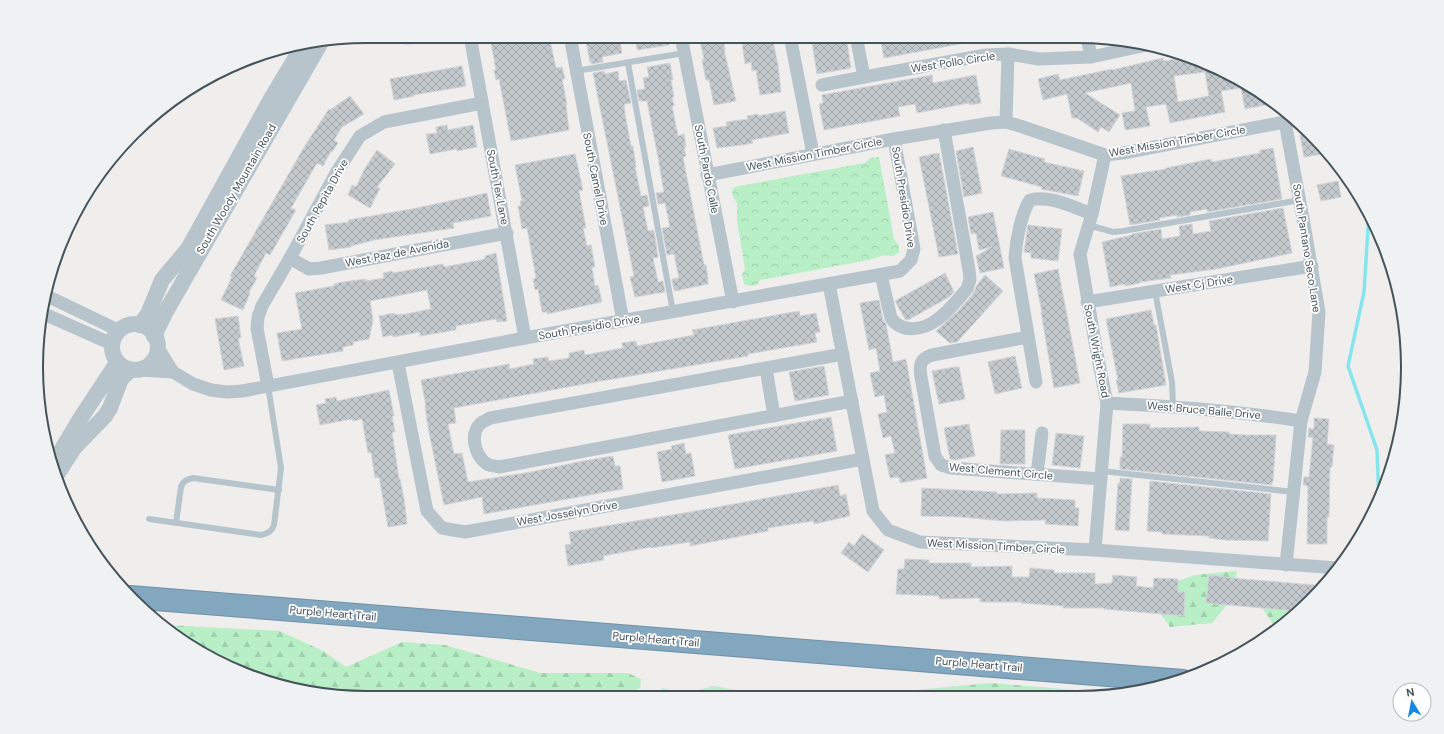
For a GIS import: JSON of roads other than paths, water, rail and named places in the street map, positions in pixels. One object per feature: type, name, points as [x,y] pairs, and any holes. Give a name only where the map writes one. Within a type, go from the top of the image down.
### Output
[{"type":"highway","name":"Purple Heart Trail","points":[[139,597],[1163,679]]},
{"type":"street","name":"South Tex Lane","points":[[471,43],[525,338]]},
{"type":"street","name":"South Camel Drive","points":[[571,43],[623,321]]},
{"type":"street","name":"South Pardo Calle","points":[[682,43],[733,302]]},
{"type":"street","points":[[791,43],[813,154]]},
{"type":"street","points":[[857,43],[864,77]]},
{"type":"street","points":[[1088,44],[1090,57]]},
{"type":"street","name":"South Woody Mountain Road","points":[[156,342],[165,313],[318,47]]},
{"type":"street","name":"West Pollo Circle","points":[[822,84],[986,55],[1008,54],[1039,59],[1090,57],[1133,48]]},
{"type":"street","name":"South Woody Mountain Road","points":[[140,325],[148,314],[162,280],[188,249],[272,97],[300,50]]},
{"type":"street","points":[[1006,122],[1008,54]]},
{"type":"street","name":"South Pepita Drive","points":[[268,386],[258,328],[258,317],[262,306],[336,173],[360,136],[384,122],[482,103]]},
{"type":"street","name":"West Mission Timber Circle","points":[[707,175],[894,139],[991,123],[1006,122],[1105,155],[1123,153],[1289,121]]},
{"type":"street","name":"South Pantano Seco Lane","points":[[1286,565],[1301,421],[1314,372],[1319,312],[1300,200],[1290,122]]},
{"type":"street","points":[[881,275],[891,318],[895,324],[907,329],[928,325],[938,320],[969,285],[969,270],[944,130]]},
{"type":"street","name":"South Presidio Drive","points":[[156,342],[173,372],[193,384],[211,390],[234,392],[398,363],[525,338],[900,272],[911,260],[914,248],[894,139]]},
{"type":"street","name":"South Wright Road","points":[[1095,550],[1107,403],[1087,302],[1080,254],[1090,220],[1105,155]]},
{"type":"street","points":[[1036,382],[1015,258],[1025,207],[1030,200],[1037,198],[1047,199],[1090,220]]},
{"type":"street","name":"West Paz de Avenida","points":[[290,258],[309,269],[321,268],[507,233]]},
{"type":"street","name":"West Cj Drive","points":[[1087,302],[1312,266]]},
{"type":"street","name":"West Mission Timber Circle","points":[[829,284],[874,511],[888,530],[920,542],[1095,550],[1331,568]]},
{"type":"street","points":[[50,298],[116,337]]},
{"type":"street","points":[[47,315],[116,337]]},
{"type":"street","points":[[57,459],[80,419],[129,367],[147,366],[153,361],[156,354],[156,342],[149,330],[140,325],[126,327],[116,337],[112,352],[129,367],[173,372]]},
{"type":"street","name":"West Clement Circle","points":[[1028,337],[932,355],[921,361],[919,367],[934,456],[941,465],[951,468],[1037,474],[1101,475]]},
{"type":"street","points":[[843,354],[490,418],[481,423],[477,430],[474,444],[479,456],[488,465],[499,467],[852,401]]},
{"type":"street","name":"West Josselyn Drive","points":[[398,363],[427,511],[442,528],[465,532],[863,459]]},
{"type":"street","points":[[60,470],[74,448],[105,416],[110,408],[121,378],[129,367]]},
{"type":"street","points":[[766,368],[774,416]]},
{"type":"street","name":"West Bruce Balle Drive","points":[[1107,403],[1173,406],[1301,421]]},
{"type":"street","points":[[1037,474],[1042,433]]},
{"type":"lane","points":[[576,72],[684,53]]},
{"type":"lane","points":[[628,63],[673,312]]},
{"type":"lane","points":[[1090,220],[1113,232],[1300,200]]},
{"type":"lane","points":[[1156,291],[1172,382],[1173,406]]},
{"type":"lane","points":[[149,519],[261,535],[267,534],[273,528],[281,474],[281,461],[268,386]]},
{"type":"lane","points":[[1101,475],[1294,492]]},
{"type":"lane","points":[[176,523],[181,487],[187,479],[196,478],[279,490]]},
{"type":"waterway","points":[[1368,225],[1364,292],[1348,366],[1377,450],[1378,485]]}]
